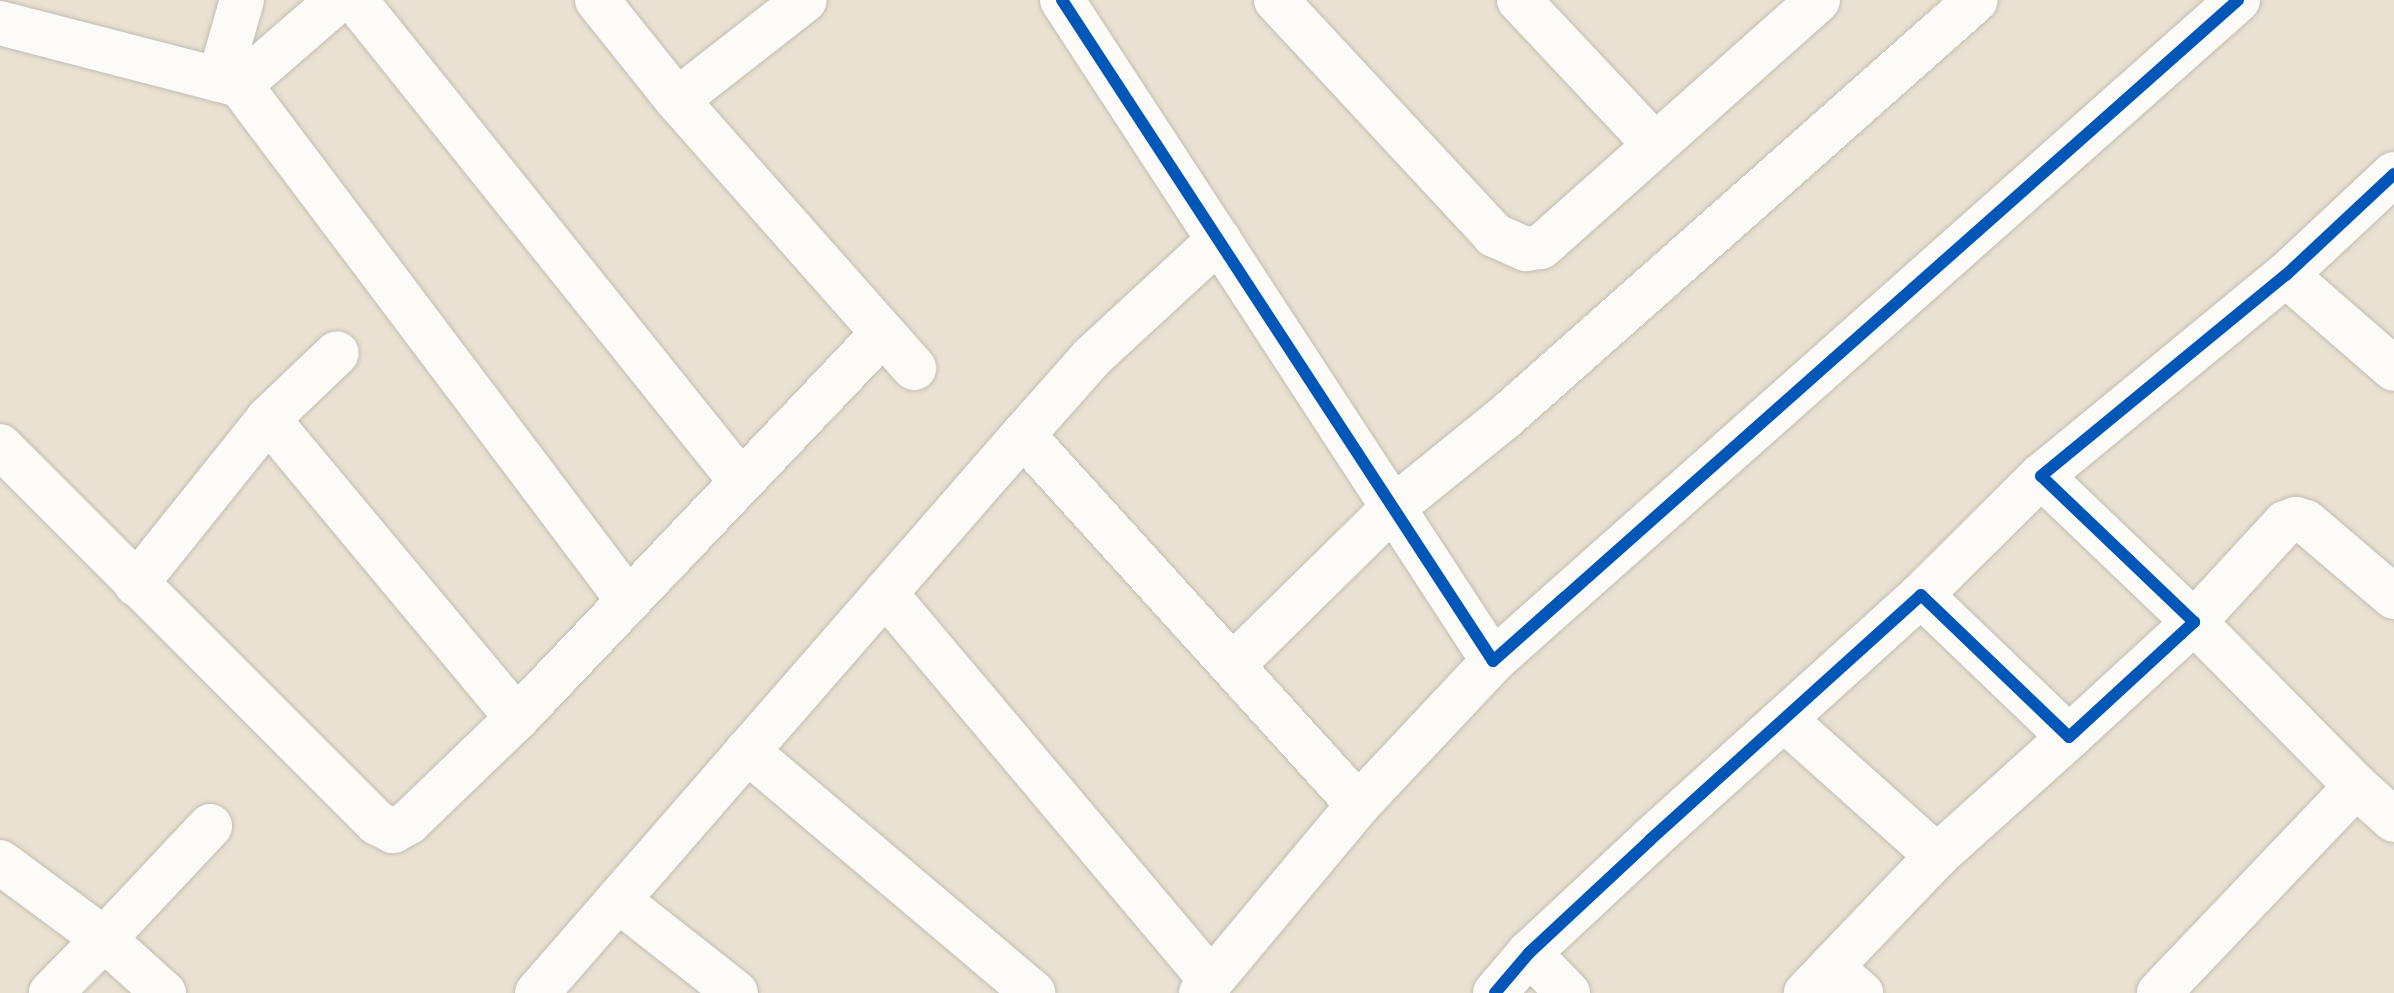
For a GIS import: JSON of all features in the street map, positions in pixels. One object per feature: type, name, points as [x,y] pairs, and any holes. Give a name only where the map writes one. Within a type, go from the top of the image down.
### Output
[{"type":"street","points":[[229,82],[242,0]]},
{"type":"street","points":[[229,82],[338,0]]},
{"type":"street","points":[[355,0],[740,480]]},
{"type":"street","points":[[597,0],[677,100],[914,368]]},
{"type":"street","points":[[677,100],[805,0]]},
{"type":"street","points":[[1062,0],[1493,661]]},
{"type":"street","points":[[1276,0],[1494,235],[1526,249],[1541,247],[1655,145],[1794,8]]},
{"type":"street","points":[[1519,0],[1655,145]]},
{"type":"street","points":[[1233,665],[1394,507],[1504,418],[1976,0]]},
{"type":"street","points":[[885,593],[1206,986],[1358,805],[1493,661],[2238,0]]},
{"type":"street","points":[[0,23],[229,82],[628,600]]},
{"type":"street","points":[[1495,993],[1529,953],[1650,840],[1786,721],[1921,595],[2041,476],[2286,275],[2394,174]]},
{"type":"street","points":[[537,993],[1092,357],[1219,240]]},
{"type":"street","points":[[2286,275],[2394,369]]},
{"type":"street","points":[[0,446],[377,823],[393,831],[409,822],[517,718],[883,333]]},
{"type":"street","points":[[136,584],[268,419],[337,353]]},
{"type":"street","points":[[268,419],[517,718]]},
{"type":"street","points":[[1023,435],[1358,805]]},
{"type":"street","points":[[2041,476],[2394,820]]},
{"type":"street","points":[[1833,984],[1937,856],[2194,622],[2285,523],[2296,519],[2306,522],[2394,597]]},
{"type":"street","points":[[1921,595],[2069,737]]},
{"type":"street","points":[[1786,721],[1937,856]]},
{"type":"street","points":[[747,751],[1033,993]]},
{"type":"street","points":[[2159,993],[2356,786]]},
{"type":"street","points":[[51,993],[210,826]]},
{"type":"street","points":[[0,862],[104,939],[164,993]]},
{"type":"street","points":[[618,900],[736,993]]},
{"type":"street","points":[[1529,953],[1568,993]]},
{"type":"cycle path","points":[[1062,0],[1493,661],[2238,0]]},
{"type":"cycle path","points":[[1495,993],[1529,953],[1921,595],[2069,737],[2194,622],[2041,476],[2286,275],[2394,174]]}]
